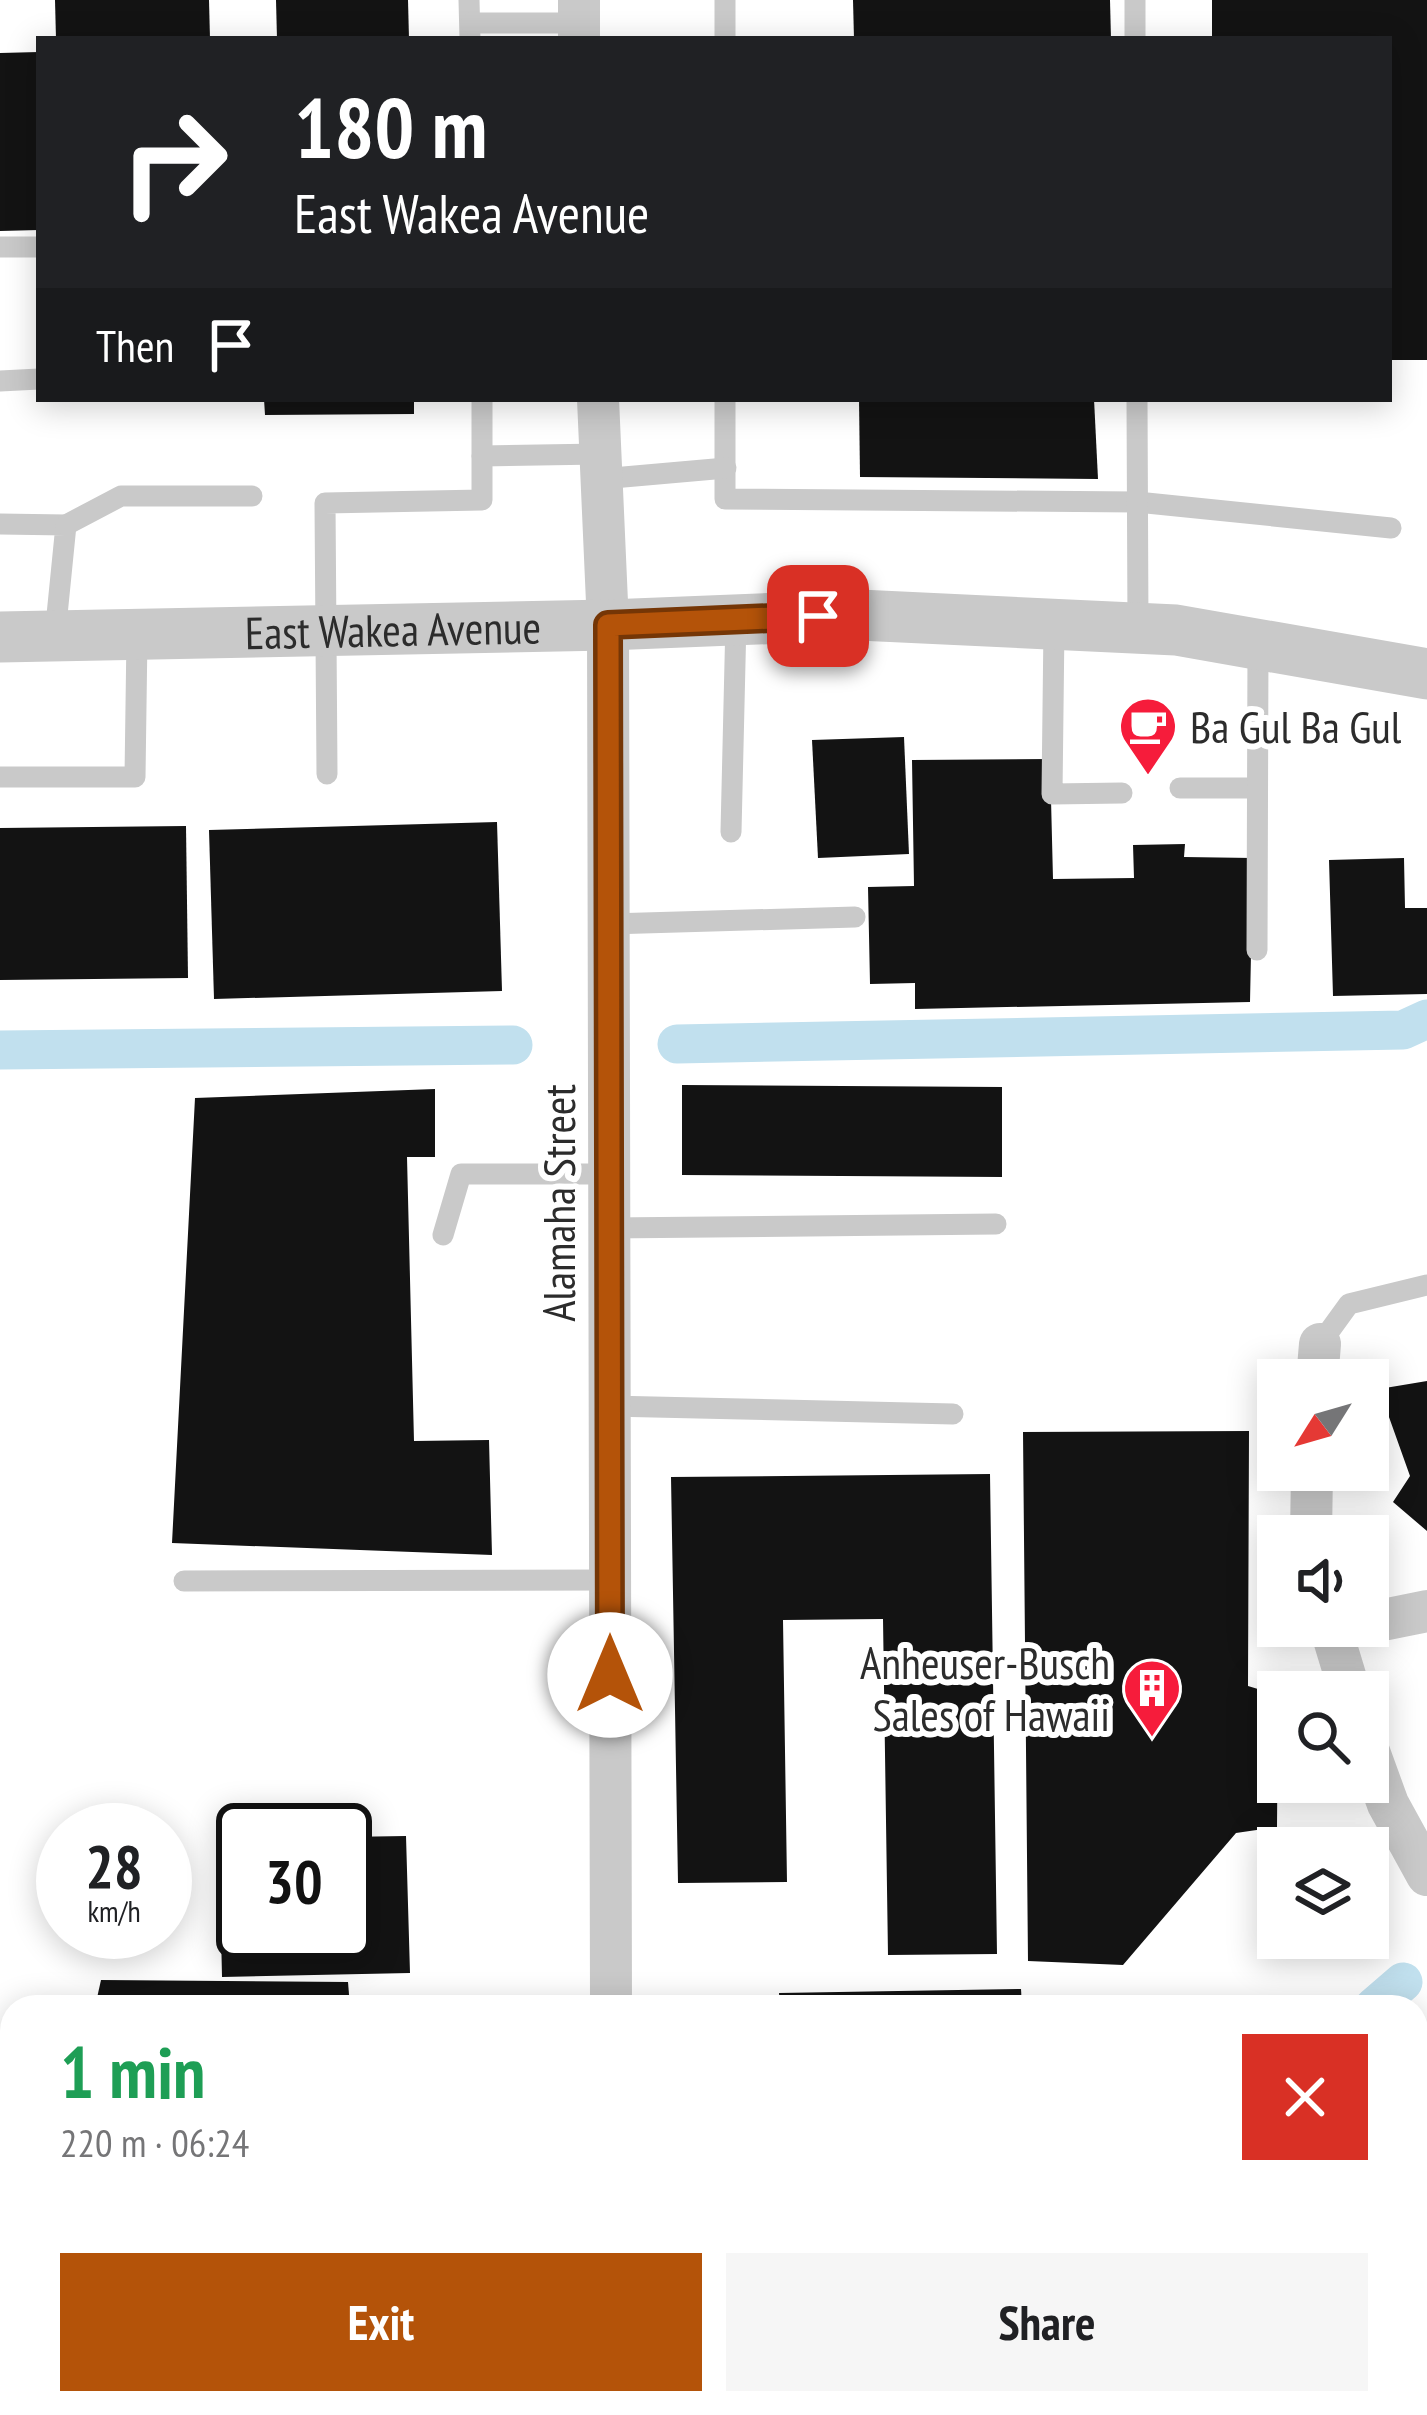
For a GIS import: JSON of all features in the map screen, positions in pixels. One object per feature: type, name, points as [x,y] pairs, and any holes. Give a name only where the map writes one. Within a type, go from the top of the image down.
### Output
[{"type":"street","name":"Alamaha Street","points":[[598,402],[608,625],[611,1995]]},
{"type":"street","name":"East Wakea Avenue","points":[[0,637],[859,615],[1176,630],[1427,674]]},
{"type":"street","points":[[1389,1618],[1427,1611]]},
{"type":"street","points":[[1388,1803],[1427,1875]]},
{"type":"lane","points":[[469,0],[470,31],[579,21]]},
{"type":"lane","points":[[725,0],[725,36]]},
{"type":"lane","points":[[1135,0],[1135,36]]},
{"type":"lane","points":[[0,248],[36,247]]},
{"type":"lane","points":[[0,381],[36,380]]},
{"type":"lane","points":[[327,775],[325,502],[482,500],[482,402]]},
{"type":"lane","points":[[725,402],[725,499],[1137,502],[1391,529]]},
{"type":"lane","points":[[1137,402],[1138,628]]},
{"type":"lane","points":[[482,457],[601,467],[725,468]]},
{"type":"lane","points":[[0,524],[66,525],[121,496],[253,496]]},
{"type":"lane","points":[[55,636],[66,525]]},
{"type":"lane","points":[[731,832],[736,620]]},
{"type":"lane","points":[[1054,624],[1052,794],[1122,794]]},
{"type":"lane","points":[[0,777],[134,777],[137,634]]},
{"type":"lane","points":[[1257,950],[1258,644]]},
{"type":"lane","points":[[1180,788],[1257,788]]},
{"type":"lane","points":[[608,924],[855,917]]},
{"type":"lane","points":[[443,1235],[461,1174],[609,1174]]},
{"type":"lane","points":[[609,1228],[996,1224]]},
{"type":"lane","points":[[1320,1359],[1349,1304],[1427,1285]]},
{"type":"lane","points":[[609,1406],[953,1414]]},
{"type":"lane","points":[[184,1581],[610,1580]]},
{"type":"building","points":[[55,0],[209,0],[210,36],[56,36]]},
{"type":"building","points":[[276,0],[408,0],[409,36],[277,36]]},
{"type":"building","points":[[853,0],[1110,0],[1111,36],[854,36]]},
{"type":"building","points":[[1212,0],[1427,0],[1427,360],[1392,360],[1392,36],[1212,36]]},
{"type":"building","points":[[36,52],[36,230],[0,231],[0,53]]},
{"type":"building","points":[[264,402],[414,402],[414,414],[265,415]]},
{"type":"building","points":[[859,402],[1094,402],[1098,479],[860,477]]},
{"type":"building","points":[[904,737],[909,854],[818,858],[812,740]]},
{"type":"building","points":[[1050,759],[1053,879],[1134,878],[1133,845],[1185,844],[1184,857],[1253,858],[1250,1002],[915,1009],[915,983],[870,984],[868,887],[914,886],[912,760]]},
{"type":"building","points":[[497,822],[502,991],[214,999],[209,830]]},
{"type":"building","points":[[186,826],[188,978],[0,980],[0,828]]},
{"type":"building","points":[[1404,858],[1405,908],[1427,908],[1427,994],[1333,996],[1329,860]]},
{"type":"building","points":[[682,1085],[1002,1087],[1002,1177],[682,1175]]},
{"type":"building","points":[[435,1089],[435,1157],[407,1157],[414,1441],[489,1440],[492,1555],[172,1543],[195,1098]]},
{"type":"building","points":[[1427,1381],[1427,1531],[1393,1502],[1410,1476],[1389,1417],[1389,1387]]},
{"type":"building","name":"Anheuser-Busch Sales of Hawaii","points":[[1249,1431],[1248,1686],[1257,1689],[1257,1803],[1277,1803],[1277,1827],[1236,1833],[1123,1965],[1028,1961],[1023,1432]]},
{"type":"building","points":[[990,1474],[997,1954],[888,1955],[883,1619],[783,1620],[787,1882],[678,1883],[671,1477]]},
{"type":"building","points":[[406,1836],[410,1973],[222,1977],[222,1959],[372,1959],[372,1837]]},
{"type":"building","points":[[101,1980],[348,1982],[349,1995],[98,1995]]},
{"type":"building","points":[[1021,1989],[1021,1995],[779,1995]]},
{"type":"waterway","points":[[677,1044],[1403,1030],[1427,1019]]},
{"type":"waterway","points":[[0,1050],[513,1045]]},
{"type":"waterway","points":[[1388,1995],[1403,1982]]},
{"type":"place","name":"Ba Gul Ba Gul","points":[[1148,777]]},
{"type":"place","name":"Anheuser-Busch Sales of Hawaii","points":[[1152,1739]]},
{"type":"route","points":[[610,1675],[608,625],[818,616]]}]
